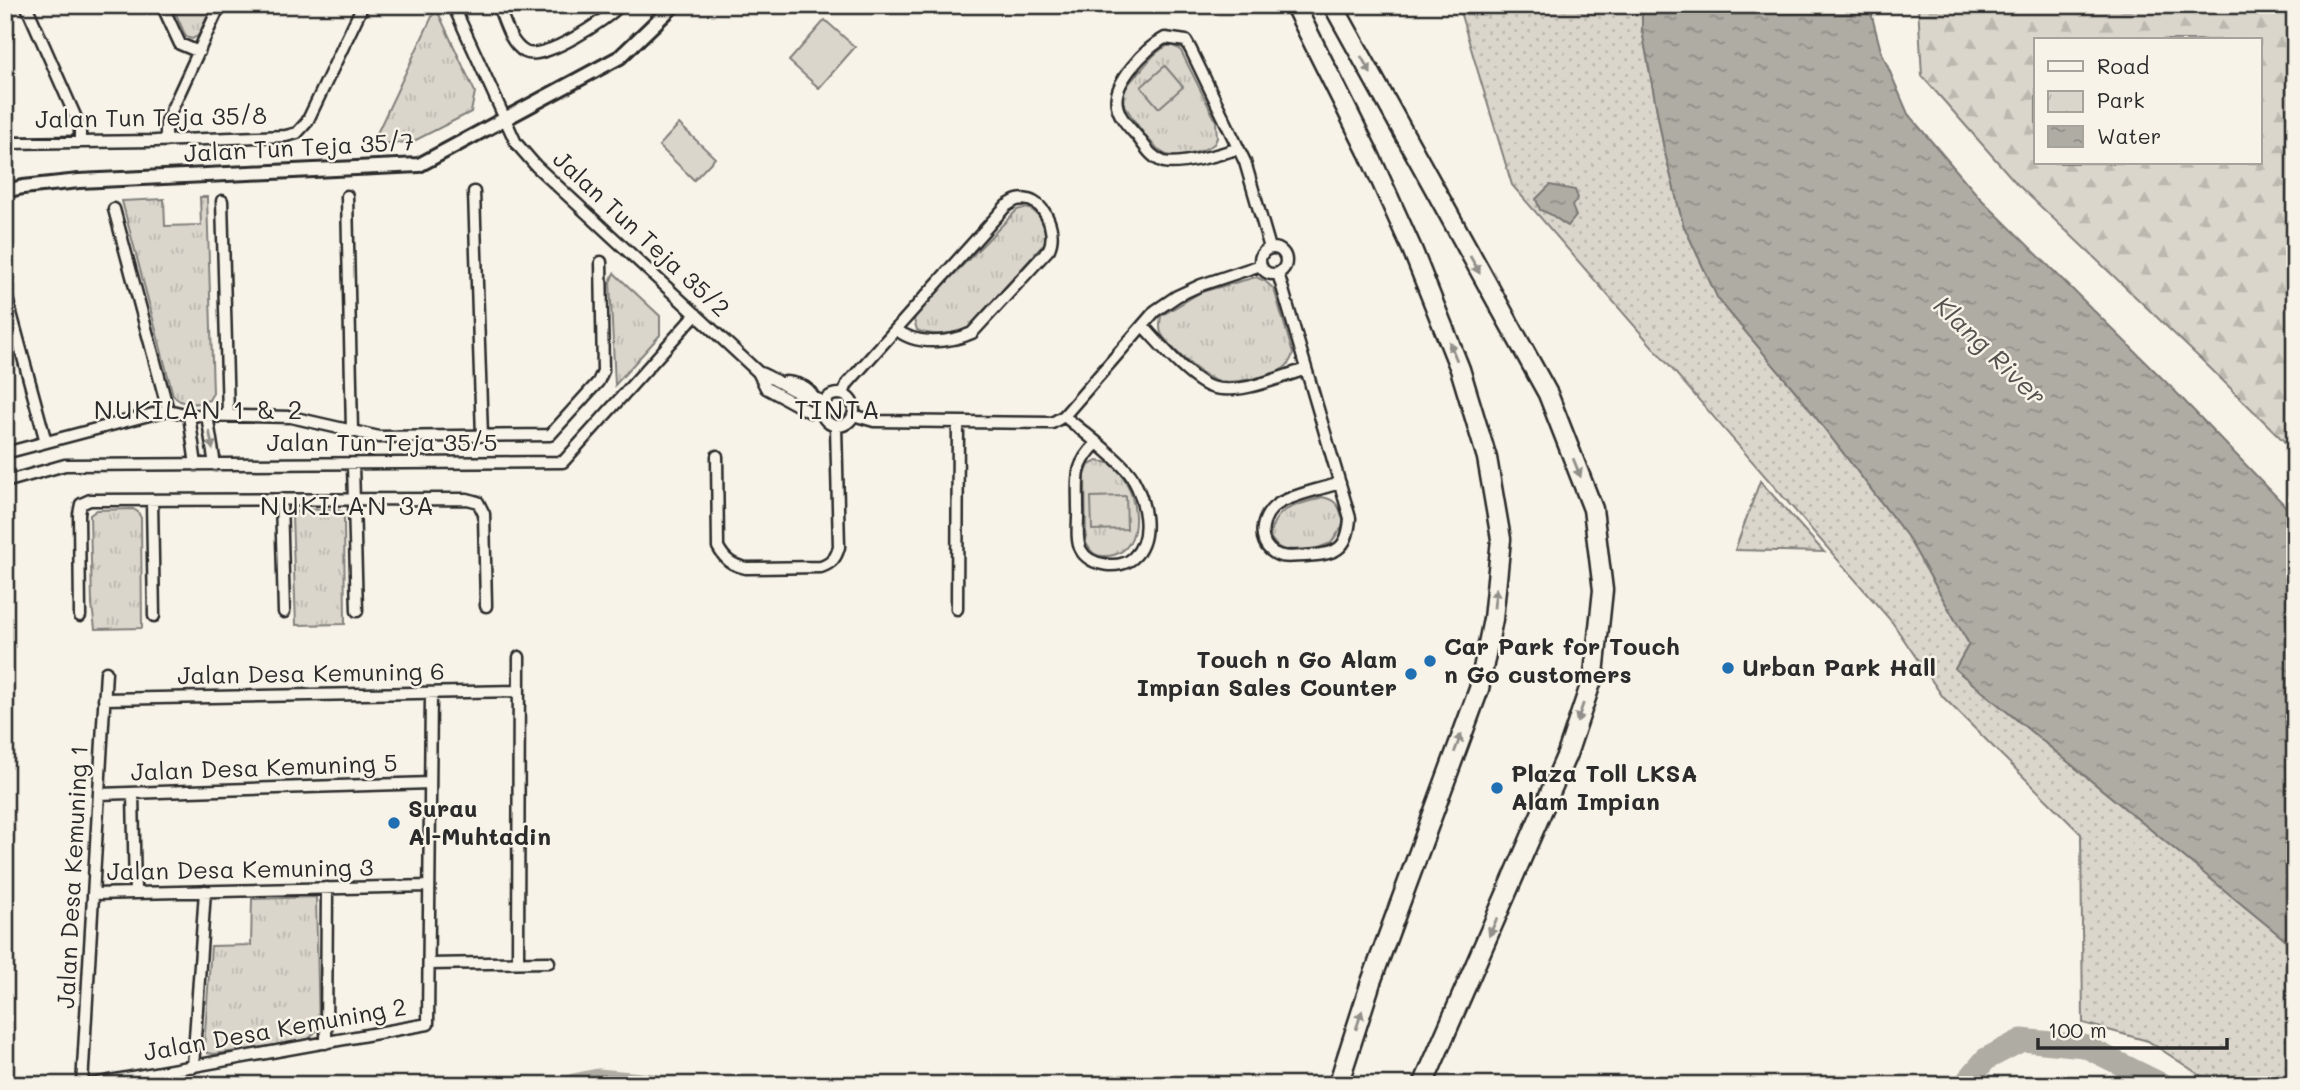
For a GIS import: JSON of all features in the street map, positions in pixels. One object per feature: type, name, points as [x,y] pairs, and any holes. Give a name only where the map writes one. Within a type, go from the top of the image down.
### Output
[{"type":"highway","points":[[1333,5],[1548,394],[1593,509],[1603,590],[1594,674],[1567,754],[1423,1085]]},
{"type":"highway","points":[[1294,6],[1369,154],[1412,249],[1460,369],[1487,458],[1501,539],[1493,619],[1479,690],[1371,982],[1338,1085]]},
{"type":"street","points":[[26,5],[80,127],[80,142]]},
{"type":"street","points":[[162,5],[180,44],[198,52]]},
{"type":"street","points":[[166,141],[166,122],[220,5]]},
{"type":"street","name":"Jalan Tun Teja 35/8","points":[[5,143],[166,141],[286,136],[297,133],[307,122],[363,5]]},
{"type":"street","name":"Jalan Tun Teja 35/2","points":[[453,5],[516,143],[536,166],[758,372],[806,396],[813,396],[822,406],[810,412],[766,388],[758,372]]},
{"type":"street","points":[[498,5],[513,40],[525,52],[536,54],[587,30],[611,15],[620,5]]},
{"type":"street","name":"Jalan Tun Teja 35/7","points":[[5,191],[79,181],[419,165],[620,57],[674,5]]},
{"type":"street","points":[[1238,148],[1178,162],[1166,163],[1154,158],[1120,115],[1116,102],[1118,89],[1133,65],[1149,48],[1166,38],[1186,41],[1245,162],[1270,248]]},
{"type":"street","points":[[474,192],[482,436]]},
{"type":"street","points":[[347,196],[352,431]]},
{"type":"street","points":[[843,394],[847,384],[896,329],[1006,206],[1017,200],[1028,200],[1048,217],[1053,228],[1053,241],[1049,249],[972,333],[960,339],[942,341],[916,339],[902,335],[896,329]]},
{"type":"street","points":[[222,201],[228,414]]},
{"type":"street","points":[[114,209],[168,410]]},
{"type":"street","points":[[1270,248],[1280,251],[1285,259],[1283,269],[1278,273],[1265,272],[1261,265],[1262,254],[1270,248]]},
{"type":"street","points":[[5,453],[168,410],[189,415],[291,417],[379,437],[551,435],[598,382],[603,371],[601,262]]},
{"type":"street","points":[[853,415],[874,421],[1052,423],[1065,416],[1155,311],[1177,296],[1201,285],[1261,265]]},
{"type":"street","points":[[1278,273],[1350,518],[1349,534],[1343,546],[1330,554],[1285,557],[1266,546],[1262,531],[1266,514],[1279,503],[1339,484]]},
{"type":"street","points":[[5,291],[46,442]]},
{"type":"street","name":"Jalan Tun Teja 35/5","points":[[5,482],[65,465],[563,462],[696,314]]},
{"type":"street","points":[[1143,326],[1172,357],[1211,387],[1251,386],[1306,369]]},
{"type":"street","points":[[833,394],[843,394],[853,404],[853,415],[845,425],[836,426],[827,422],[822,406],[833,394]]},
{"type":"street","points":[[189,415],[196,465]]},
{"type":"street","points":[[206,415],[215,465]]},
{"type":"street","points":[[1065,416],[1130,474],[1139,491],[1144,509],[1145,529],[1142,543],[1133,558],[1117,564],[1089,559],[1079,548],[1077,470],[1096,444]]},
{"type":"street","points":[[957,609],[958,422]]},
{"type":"street","points":[[717,456],[718,547],[724,559],[735,566],[746,568],[821,567],[830,564],[837,556],[839,547],[836,426]]},
{"type":"street","points":[[353,465],[357,611]]},
{"type":"street","points":[[281,499],[284,612]]},
{"type":"street","points":[[80,616],[79,514],[81,503],[90,500],[467,499],[478,502],[484,514],[486,606]]},
{"type":"street","points":[[152,500],[155,616]]},
{"type":"street","points":[[518,962],[519,657]]},
{"type":"street","name":"Jalan Desa Kemuning 1","points":[[82,1085],[106,672]]},
{"type":"street","name":"Jalan Desa Kemuning 6","points":[[104,699],[519,691]]},
{"type":"street","points":[[430,693],[429,964],[549,962]]},
{"type":"street","name":"Jalan Desa Kemuning 5","points":[[99,794],[430,783]]},
{"type":"street","points":[[133,793],[135,893]]},
{"type":"street","name":"Jalan Desa Kemuning 3","points":[[93,894],[429,886]]},
{"type":"street","points":[[326,1043],[327,888]]},
{"type":"street","points":[[193,1067],[205,891]]},
{"type":"street","name":"Jalan Desa Kemuning 2","points":[[88,1085],[428,1024],[429,964]]},
{"type":"green space","points":[[172,5],[213,5],[198,36],[192,39],[186,37]]},
{"type":"green space","points":[[1458,5],[1642,5],[1642,30],[1664,149],[1683,224],[1718,299],[1797,393],[1907,536],[1969,644],[1955,669],[2295,948],[2295,1075],[2212,1083],[2148,1041],[2083,1023],[2081,834],[1943,697],[1892,622],[1512,185]]},
{"type":"green space","points":[[1918,5],[2290,5],[2291,135],[2295,137],[2295,452],[2206,364],[2017,184],[1922,76]]},
{"type":"green space","points":[[436,8],[475,92],[471,112],[412,142],[372,144]]},
{"type":"green space","points":[[825,20],[855,47],[819,88],[789,61]]},
{"type":"green space","points":[[1170,45],[1180,49],[1216,121],[1217,138],[1214,144],[1198,152],[1178,156],[1162,152],[1148,138],[1133,119],[1123,96],[1128,85],[1151,58]]},
{"type":"green space","points":[[1165,66],[1183,87],[1159,108],[1141,87]]},
{"type":"green space","points":[[679,124],[715,158],[694,180],[659,146]]},
{"type":"green space","points":[[200,197],[207,197],[213,393],[209,400],[190,404],[176,399],[173,395],[122,201],[164,199],[165,226],[201,225]]},
{"type":"green space","points":[[1024,208],[1035,212],[1042,221],[1045,243],[967,329],[942,334],[917,330],[914,320],[916,313],[1017,210]]},
{"type":"green space","points":[[614,273],[660,316],[660,335],[615,385],[610,282]]},
{"type":"green space","points":[[1256,277],[1274,289],[1293,354],[1290,362],[1278,371],[1250,379],[1215,380],[1193,366],[1165,339],[1160,329],[1161,316],[1201,292]]},
{"type":"green space","points":[[1097,461],[1107,462],[1118,469],[1132,496],[1135,512],[1130,542],[1121,552],[1106,556],[1094,553],[1086,543],[1085,475],[1089,465]]},
{"type":"green space","points":[[1760,481],[1824,552],[1735,550]]},
{"type":"green space","points":[[1126,496],[1127,529],[1092,530],[1091,497]]},
{"type":"green space","points":[[1322,497],[1335,503],[1344,524],[1331,543],[1315,549],[1284,550],[1277,546],[1270,537],[1272,527],[1281,513],[1295,505]]},
{"type":"green space","points":[[133,509],[141,518],[142,628],[95,629],[90,515],[97,510]]},
{"type":"green space","points":[[336,509],[342,512],[344,517],[345,624],[296,625],[292,516],[299,510]]},
{"type":"green space","points":[[316,897],[319,1028],[306,1042],[207,1053],[204,1047],[211,946],[251,945],[252,899]]},
{"type":"water","name":"Klang River","points":[[1642,5],[1869,5],[1881,51],[1908,114],[1979,197],[2171,387],[2295,516],[2295,948],[1955,669],[1969,644],[1907,536],[1797,393],[1718,299],[1683,224],[1664,149],[1642,30]]},
{"type":"water","points":[[1550,185],[1575,190],[1578,198],[1572,206],[1576,216],[1568,226],[1540,210],[1536,199]]},
{"type":"waterway","points":[[1964,1085],[1986,1059],[2022,1040],[2084,1046],[2163,1085]]},
{"type":"waterway","points":[[574,1085],[598,1080],[652,1085]]},
{"type":"place","name":"Car Park for Touch n Go customers","points":[[1430,661]]},
{"type":"place","name":"Urban Park Hall","points":[[1728,668]]},
{"type":"place","name":"Touch n Go Alam Impian Sales Counter","points":[[1411,674]]},
{"type":"place","name":"Plaza Toll LKSA Alam Impian","points":[[1497,788]]},
{"type":"place","name":"Surau Al-Muhtadin","points":[[394,823]]},
{"type":"district","name":"NUKILAN 1 & 2","points":[[199,410]]},
{"type":"district","name":"TINTA","points":[[838,410]]},
{"type":"district","name":"NUKILAN 3A","points":[[348,506]]}]
